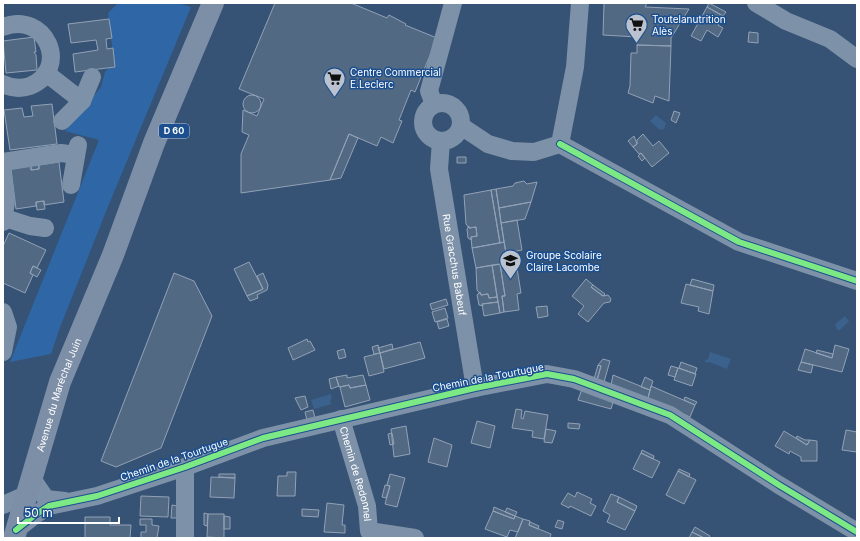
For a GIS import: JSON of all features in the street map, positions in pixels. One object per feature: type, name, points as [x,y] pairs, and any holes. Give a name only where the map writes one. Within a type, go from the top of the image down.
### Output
[{"type":"main road","name":"Avenue du Maréchal Juin","points":[[12,533],[29,486],[60,382],[113,255],[154,143],[213,3]]},
{"type":"main road","name":"Avenue du Maréchal Juin","points":[[113,255],[168,147],[227,3]]},
{"type":"street","points":[[434,104],[429,91],[453,3]]},
{"type":"street","points":[[560,144],[575,67],[580,3]]},
{"type":"street","points":[[756,3],[786,21],[830,39],[857,58]]},
{"type":"street","points":[[3,27],[17,23],[32,26],[44,36],[48,43],[51,58],[46,73],[41,79],[28,87],[12,87],[3,84]]},
{"type":"street","points":[[46,73],[82,101]]},
{"type":"street","points":[[62,121],[82,101],[92,76]]},
{"type":"street","points":[[446,103],[457,110],[461,117],[461,126],[458,133],[453,138],[436,141],[428,136],[423,128],[422,119],[426,110],[434,104],[446,103]]},
{"type":"street","points":[[461,126],[488,144],[512,151],[534,152],[560,144],[739,242],[857,281]]},
{"type":"street","name":"Rue Gracchus Babeuf","points":[[441,141],[439,169],[475,388]]},
{"type":"street","points":[[3,162],[77,150],[72,185]]},
{"type":"street","points":[[3,175],[4,220],[45,228]]},
{"type":"street","points":[[3,312],[8,327],[3,352]]},
{"type":"street","name":"Chemin de la Tourtugue","points":[[12,533],[35,514],[49,506],[97,496],[185,467],[263,438],[475,388],[547,374],[574,379],[642,404],[683,422],[779,485],[857,532]]},
{"type":"street","name":"Chemin de Redonnel","points":[[341,419],[366,506],[368,535],[415,538]]},
{"type":"street","points":[[185,467],[185,538]]},
{"type":"street","points":[[3,505],[29,486]]},
{"type":"street","name":"Chemin de la Tourtugue","points":[[29,486],[46,499],[66,501],[97,496]]},
{"type":"shaded area","points":[[118,3],[178,3],[191,7],[107,209],[51,354],[10,362],[99,140],[65,131],[101,87],[105,72],[114,62],[108,13]]},
{"type":"shaded area","points":[[656,115],[666,123],[664,129],[660,130],[650,121]]},
{"type":"shaded area","points":[[845,316],[849,321],[840,330],[837,330],[835,324]]},
{"type":"shaded area","points":[[710,352],[731,359],[727,369],[709,362],[706,363],[705,360],[708,359]]},
{"type":"shaded area","points":[[331,394],[332,398],[330,401],[332,404],[314,409],[311,400]]},
{"type":"building","name":"Centre Commercial E.Leclerc","points":[[275,3],[351,3],[387,18],[389,15],[406,24],[405,25],[437,38],[415,92],[411,90],[399,120],[402,121],[393,143],[381,137],[377,146],[349,134],[330,180],[241,193],[241,154],[249,135],[242,132],[243,110],[257,116],[264,99],[239,89]]},
{"type":"building","points":[[604,3],[647,3],[645,7],[689,9],[671,38],[671,46],[637,45],[637,37],[603,35]]},
{"type":"building","points":[[709,3],[726,12],[723,16],[707,7]]},
{"type":"building","points":[[707,7],[723,16],[718,25],[723,28],[718,37],[707,30],[701,41],[691,36]]},
{"type":"building","points":[[109,19],[112,38],[106,39],[107,49],[113,48],[115,67],[75,72],[73,54],[98,50],[96,40],[71,43],[68,24]]},
{"type":"building","points":[[749,32],[758,33],[758,43],[748,42]]},
{"type":"building","points":[[34,37],[36,52],[34,52],[36,55],[37,70],[6,73],[3,41]]},
{"type":"building","points":[[637,45],[671,46],[669,101],[655,96],[653,103],[628,93],[630,86],[631,53],[637,53]]},
{"type":"building","points":[[252,95],[258,98],[261,104],[258,110],[252,113],[246,110],[243,104],[246,98]]},
{"type":"building","points":[[52,104],[57,144],[10,150],[4,110],[22,108],[24,117],[33,116],[31,106]]},
{"type":"building","points":[[674,111],[680,113],[676,123],[671,120]]},
{"type":"building","points":[[349,134],[358,138],[341,178],[330,180]]},
{"type":"building","points":[[643,134],[653,146],[659,141],[669,153],[652,167],[641,153],[639,154],[633,147],[637,144],[637,140]]},
{"type":"building","points":[[634,136],[637,144],[633,147],[628,141]]},
{"type":"building","points":[[641,153],[645,158],[642,161],[638,156]]},
{"type":"building","points":[[457,157],[466,157],[466,163],[457,163]]},
{"type":"building","points":[[38,161],[39,169],[31,170],[30,162]]},
{"type":"building","points":[[59,162],[64,202],[44,205],[44,201],[36,202],[36,206],[16,209],[11,169],[31,166],[31,170],[39,169],[39,165]]},
{"type":"building","points":[[524,181],[527,184],[537,182],[531,202],[499,208],[496,189],[513,186],[515,183]]},
{"type":"building","points":[[496,189],[504,242],[500,243],[491,190]]},
{"type":"building","points":[[491,190],[500,243],[472,248],[471,237],[477,236],[476,227],[469,228],[466,224],[464,195]]},
{"type":"building","points":[[44,201],[45,209],[37,210],[36,202]]},
{"type":"building","points":[[531,202],[525,219],[501,223],[499,208]]},
{"type":"building","points":[[517,220],[522,250],[506,253],[501,223]]},
{"type":"building","points":[[469,226],[469,228],[476,227],[477,236],[471,237],[471,240],[468,238],[467,229]]},
{"type":"building","points":[[9,233],[46,250],[37,268],[33,266],[30,273],[33,275],[25,293],[3,283],[3,246]]},
{"type":"building","points":[[504,242],[508,263],[476,268],[472,248]]},
{"type":"building","points":[[249,262],[263,289],[247,296],[234,269]]},
{"type":"building","points":[[516,262],[521,293],[517,294],[519,310],[504,312],[502,296],[505,296],[500,264]]},
{"type":"building","points":[[500,264],[505,296],[502,296],[504,312],[500,313],[492,265]]},
{"type":"building","points":[[492,265],[497,297],[489,298],[488,294],[481,295],[477,290],[476,268]]},
{"type":"building","points":[[33,266],[41,270],[37,277],[30,273]]},
{"type":"building","points":[[174,273],[194,281],[212,316],[161,448],[116,467],[101,461]]},
{"type":"building","points":[[263,273],[268,285],[267,290],[257,295],[258,298],[250,301],[247,296],[263,289],[257,276]]},
{"type":"building","points":[[586,279],[593,285],[591,287],[603,296],[608,295],[611,299],[610,302],[604,303],[588,322],[578,314],[584,306],[572,296]]},
{"type":"building","points":[[692,279],[714,285],[713,291],[690,285]]},
{"type":"building","points":[[686,284],[713,291],[709,314],[698,311],[699,307],[681,303]]},
{"type":"building","points":[[593,285],[605,294],[603,296],[591,287]]},
{"type":"building","points":[[480,292],[481,295],[488,294],[489,298],[497,297],[498,302],[482,304],[483,306],[479,305],[477,295]]},
{"type":"building","points":[[446,299],[448,305],[432,310],[430,304]]},
{"type":"building","points":[[498,302],[500,313],[484,316],[482,304]]},
{"type":"building","points":[[547,306],[548,316],[538,318],[536,307]]},
{"type":"building","points":[[445,308],[448,318],[435,322],[432,312]]},
{"type":"building","points":[[447,319],[449,326],[439,329],[437,322]]},
{"type":"building","points":[[307,339],[308,342],[310,341],[315,350],[293,360],[288,348]]},
{"type":"building","points":[[420,342],[425,358],[384,369],[380,353]]},
{"type":"building","points":[[392,344],[393,349],[380,353],[378,348]]},
{"type":"building","points":[[378,345],[380,353],[374,354],[372,347]]},
{"type":"building","points":[[835,345],[849,349],[842,372],[801,362],[805,349],[832,358]]},
{"type":"building","points":[[344,349],[346,357],[339,359],[337,351]]},
{"type":"building","points":[[817,350],[833,354],[832,358],[816,353]]},
{"type":"building","points":[[380,353],[384,372],[369,376],[364,357]]},
{"type":"building","points":[[603,359],[610,361],[604,382],[597,380],[601,366],[598,365]]},
{"type":"building","points":[[681,362],[697,368],[695,374],[679,368]]},
{"type":"building","points":[[801,362],[813,365],[811,373],[798,370]]},
{"type":"building","points":[[598,365],[601,366],[597,380],[594,379]]},
{"type":"building","points":[[671,366],[678,368],[675,377],[668,375]]},
{"type":"building","points":[[678,368],[696,374],[692,386],[674,380]]},
{"type":"building","points":[[347,375],[347,378],[363,375],[366,385],[350,388],[349,385],[339,387],[336,377]]},
{"type":"building","points":[[613,375],[650,390],[648,398],[611,385]]},
{"type":"building","points":[[336,377],[339,386],[331,389],[329,379]]},
{"type":"building","points":[[645,377],[653,381],[650,390],[641,387]]},
{"type":"building","points":[[349,385],[350,388],[366,385],[370,400],[345,407],[340,387]]},
{"type":"building","points":[[651,386],[695,405],[690,417],[648,398]]},
{"type":"building","points":[[582,389],[614,399],[611,409],[578,400]]},
{"type":"building","points":[[305,396],[308,407],[301,410],[295,398]]},
{"type":"building","points":[[685,397],[697,402],[695,405],[684,400]]},
{"type":"building","points":[[516,409],[522,410],[521,418],[523,419],[525,411],[548,415],[544,439],[532,437],[533,431],[512,428]]},
{"type":"building","points":[[313,410],[315,418],[307,420],[305,412]]},
{"type":"building","points":[[477,421],[495,426],[490,448],[471,443]]},
{"type":"building","points":[[568,423],[580,424],[579,429],[568,428]]},
{"type":"building","points":[[406,426],[410,454],[394,457],[391,429]]},
{"type":"building","points":[[546,429],[556,431],[552,443],[544,442]]},
{"type":"building","points":[[846,430],[857,432],[857,452],[842,450]]},
{"type":"building","points":[[784,431],[807,445],[810,440],[817,441],[817,461],[801,461],[801,457],[790,451],[789,454],[775,446]]},
{"type":"building","points":[[392,433],[394,444],[390,445],[388,434]]},
{"type":"building","points":[[797,436],[805,440],[810,440],[807,445],[796,438]]},
{"type":"building","points":[[434,438],[452,445],[447,467],[428,462]]},
{"type":"building","points":[[642,450],[654,456],[653,459],[641,453]]},
{"type":"building","points":[[641,453],[660,462],[652,478],[633,469]]},
{"type":"building","points":[[679,469],[690,474],[689,477],[678,471]]},
{"type":"building","points":[[678,471],[696,480],[684,504],[666,495]]},
{"type":"building","points":[[287,472],[296,472],[295,496],[277,496],[278,476],[287,476]]},
{"type":"building","points":[[219,474],[235,474],[235,478],[219,477]]},
{"type":"building","points":[[390,474],[405,478],[397,507],[385,504],[390,486],[387,485]]},
{"type":"building","points":[[211,477],[235,478],[234,498],[210,497]]},
{"type":"building","points":[[385,485],[390,486],[386,498],[382,497]]},
{"type":"building","points":[[577,492],[592,499],[590,503],[596,506],[591,516],[570,506],[569,508],[561,504],[568,493],[575,497]]},
{"type":"building","points":[[611,494],[619,497],[617,502],[635,511],[625,530],[607,522],[610,515],[603,511]]},
{"type":"building","points":[[141,496],[169,497],[168,517],[140,516]]},
{"type":"building","points":[[619,497],[637,506],[635,511],[617,502]]},
{"type":"building","points":[[327,503],[344,505],[342,525],[345,525],[345,533],[324,532]]},
{"type":"building","points":[[172,505],[178,506],[178,518],[171,518]]},
{"type":"building","points":[[494,507],[515,516],[514,519],[493,511]]},
{"type":"building","points":[[507,508],[517,512],[515,516],[505,512]]},
{"type":"building","points":[[302,509],[319,510],[318,517],[302,516]]},
{"type":"building","points":[[493,511],[514,519],[515,516],[523,519],[518,532],[510,530],[507,537],[485,529]]},
{"type":"building","points":[[204,513],[208,514],[207,526],[204,525]]},
{"type":"building","points":[[208,514],[224,514],[224,538],[207,537]]},
{"type":"building","points":[[224,516],[230,517],[230,529],[224,529]]},
{"type":"building","points":[[85,517],[110,517],[110,525],[131,525],[130,538],[85,538]]},
{"type":"building","points":[[140,519],[152,519],[152,525],[159,526],[157,538],[141,538],[141,532],[146,532],[146,525],[140,525]]},
{"type":"building","points":[[523,519],[530,521],[529,525],[551,534],[550,538],[515,538]]},
{"type":"building","points":[[558,520],[564,522],[562,529],[555,527]]},
{"type":"building","points":[[530,522],[539,526],[538,529],[529,525]]},
{"type":"building","points":[[695,527],[710,536],[709,538],[704,538],[692,532]]},
{"type":"building","points":[[692,532],[704,538],[689,538]]},
{"type":"cycle path","points":[[560,144],[739,242],[857,281]]},
{"type":"cycle path","points":[[16,530],[49,506],[97,496],[185,467],[263,438],[475,388],[547,374],[574,379],[670,415],[779,485],[857,532]]},
{"type":"place","name":"Toutelanutrition Alès","points":[[636,44]]},
{"type":"place","name":"Centre Commercial E.Leclerc","points":[[334,98]]},
{"type":"place","name":"Groupe Scolaire Claire Lacombe","points":[[510,280]]}]
